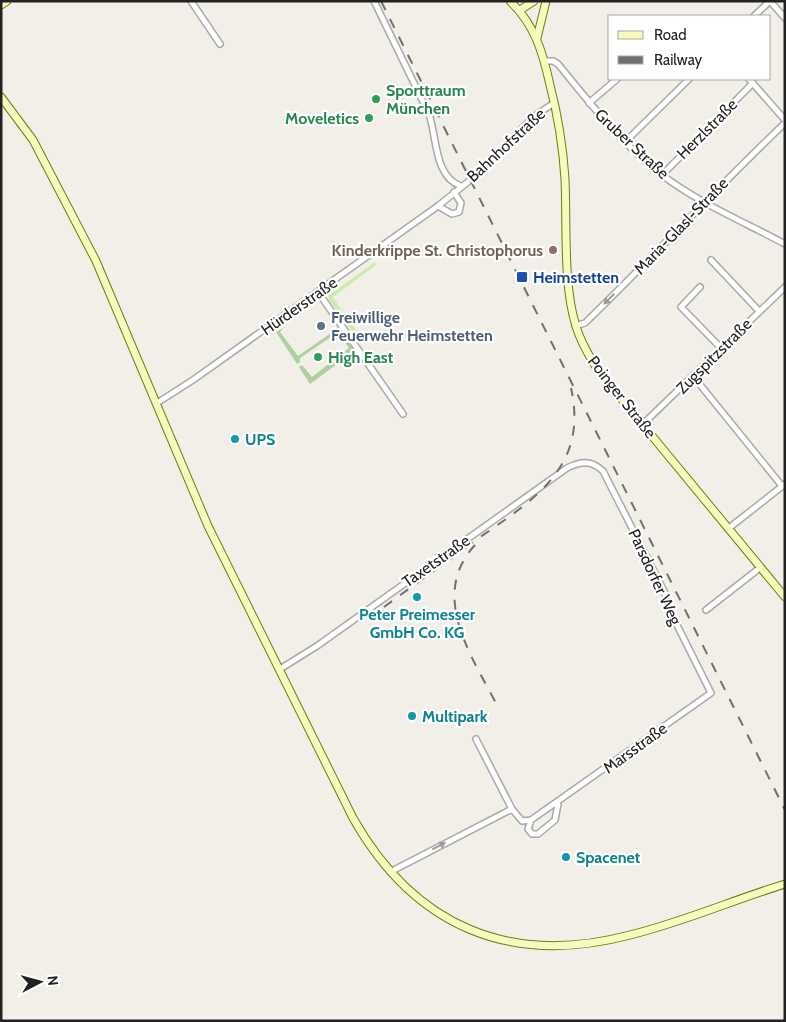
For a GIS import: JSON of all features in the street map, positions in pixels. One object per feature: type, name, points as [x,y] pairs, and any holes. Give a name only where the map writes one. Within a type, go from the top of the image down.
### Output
[{"type":"street","points":[[1,5],[7,1]]},
{"type":"street","points":[[191,1],[220,44]]},
{"type":"street","points":[[374,1],[429,114],[435,130],[440,168],[448,178],[461,186]]},
{"type":"street","name":"Bahnhofstraße","points":[[461,186],[493,159],[533,117],[554,102],[537,38],[520,10],[510,1]]},
{"type":"street","points":[[520,10],[534,1]]},
{"type":"street","points":[[537,38],[546,1]]},
{"type":"street","points":[[755,15],[770,1],[785,18]]},
{"type":"street","name":"Gruber Straße","points":[[544,61],[549,60],[558,64],[589,103],[625,142],[662,174],[704,201],[785,244]]},
{"type":"street","points":[[589,103],[616,80]]},
{"type":"street","points":[[625,142],[688,80]]},
{"type":"street","points":[[751,81],[785,121]]},
{"type":"street","name":"Herzlstraße","points":[[662,174],[751,81]]},
{"type":"street","points":[[1,97],[33,140],[65,197],[114,298],[208,526],[353,818],[369,845],[420,901],[464,927],[495,939],[544,946],[581,944],[628,936],[784,885]]},
{"type":"street","name":"Poinger Straße","points":[[554,102],[564,164],[570,292],[576,326],[593,362],[785,597]]},
{"type":"street","name":"Maria-Glasl-Straße","points":[[576,326],[585,323],[631,278],[685,224],[704,201],[785,121]]},
{"type":"street","name":"Hürderstraße","points":[[157,403],[318,292],[438,206],[461,186]]},
{"type":"street","points":[[438,206],[452,214],[459,212],[460,203],[454,192]]},
{"type":"street","points":[[711,260],[759,311]]},
{"type":"street","points":[[700,287],[682,307],[721,348]]},
{"type":"street","name":"Zugspitzstraße","points":[[642,424],[785,287]]},
{"type":"street","points":[[318,292],[403,414]]},
{"type":"street","points":[[692,376],[783,485],[729,528]]},
{"type":"street","name":"Taxetstraße","points":[[280,669],[317,646],[567,468],[586,462],[595,464]]},
{"type":"street","name":"Parsdorfer Weg","points":[[595,464],[603,471],[659,581],[671,614],[712,693]]},
{"type":"street","points":[[706,610],[761,567]]},
{"type":"street","name":"Marsstraße","points":[[512,809],[522,821],[531,820],[558,804],[712,693]]},
{"type":"street","points":[[393,871],[512,809],[476,739]]},
{"type":"street","name":"Marsstraße","points":[[531,820],[528,829],[532,834],[538,834],[555,820],[558,804]]},
{"type":"green space","points":[[375,262],[376,265],[333,297],[350,323],[362,315],[365,318],[354,326],[357,332],[354,334],[328,296]]},
{"type":"green space","points":[[337,325],[341,330],[300,358],[300,362],[297,364],[276,332],[283,328],[280,332],[298,356],[337,329]]},
{"type":"green space","points":[[347,338],[355,351],[310,384],[299,367],[302,365],[312,377],[349,348],[343,340]]},
{"type":"railway","points":[[381,1],[785,810]]},
{"type":"railway","points":[[384,607],[517,511],[552,479],[564,461],[572,440],[574,416],[571,388]]},
{"type":"railway","points":[[475,545],[461,565],[455,585],[455,606],[459,627],[467,648],[498,707]]},
{"type":"place","name":"Sporttraum München","points":[[376,99]]},
{"type":"place","name":"Moveletics","points":[[369,118]]},
{"type":"place","name":"Kinderkrippe St. Christophorus","points":[[553,250]]},
{"type":"place","name":"Heimstetten","points":[[522,277]]},
{"type":"place","name":"Freiwillige Feuerwehr Heimstetten","points":[[321,326]]},
{"type":"place","name":"High East","points":[[318,357]]},
{"type":"place","name":"UPS","points":[[235,439]]},
{"type":"place","name":"Peter Preimesser GmbH Co. KG","points":[[417,597]]},
{"type":"place","name":"Multipark","points":[[412,716]]},
{"type":"place","name":"Spacenet","points":[[566,857]]}]
